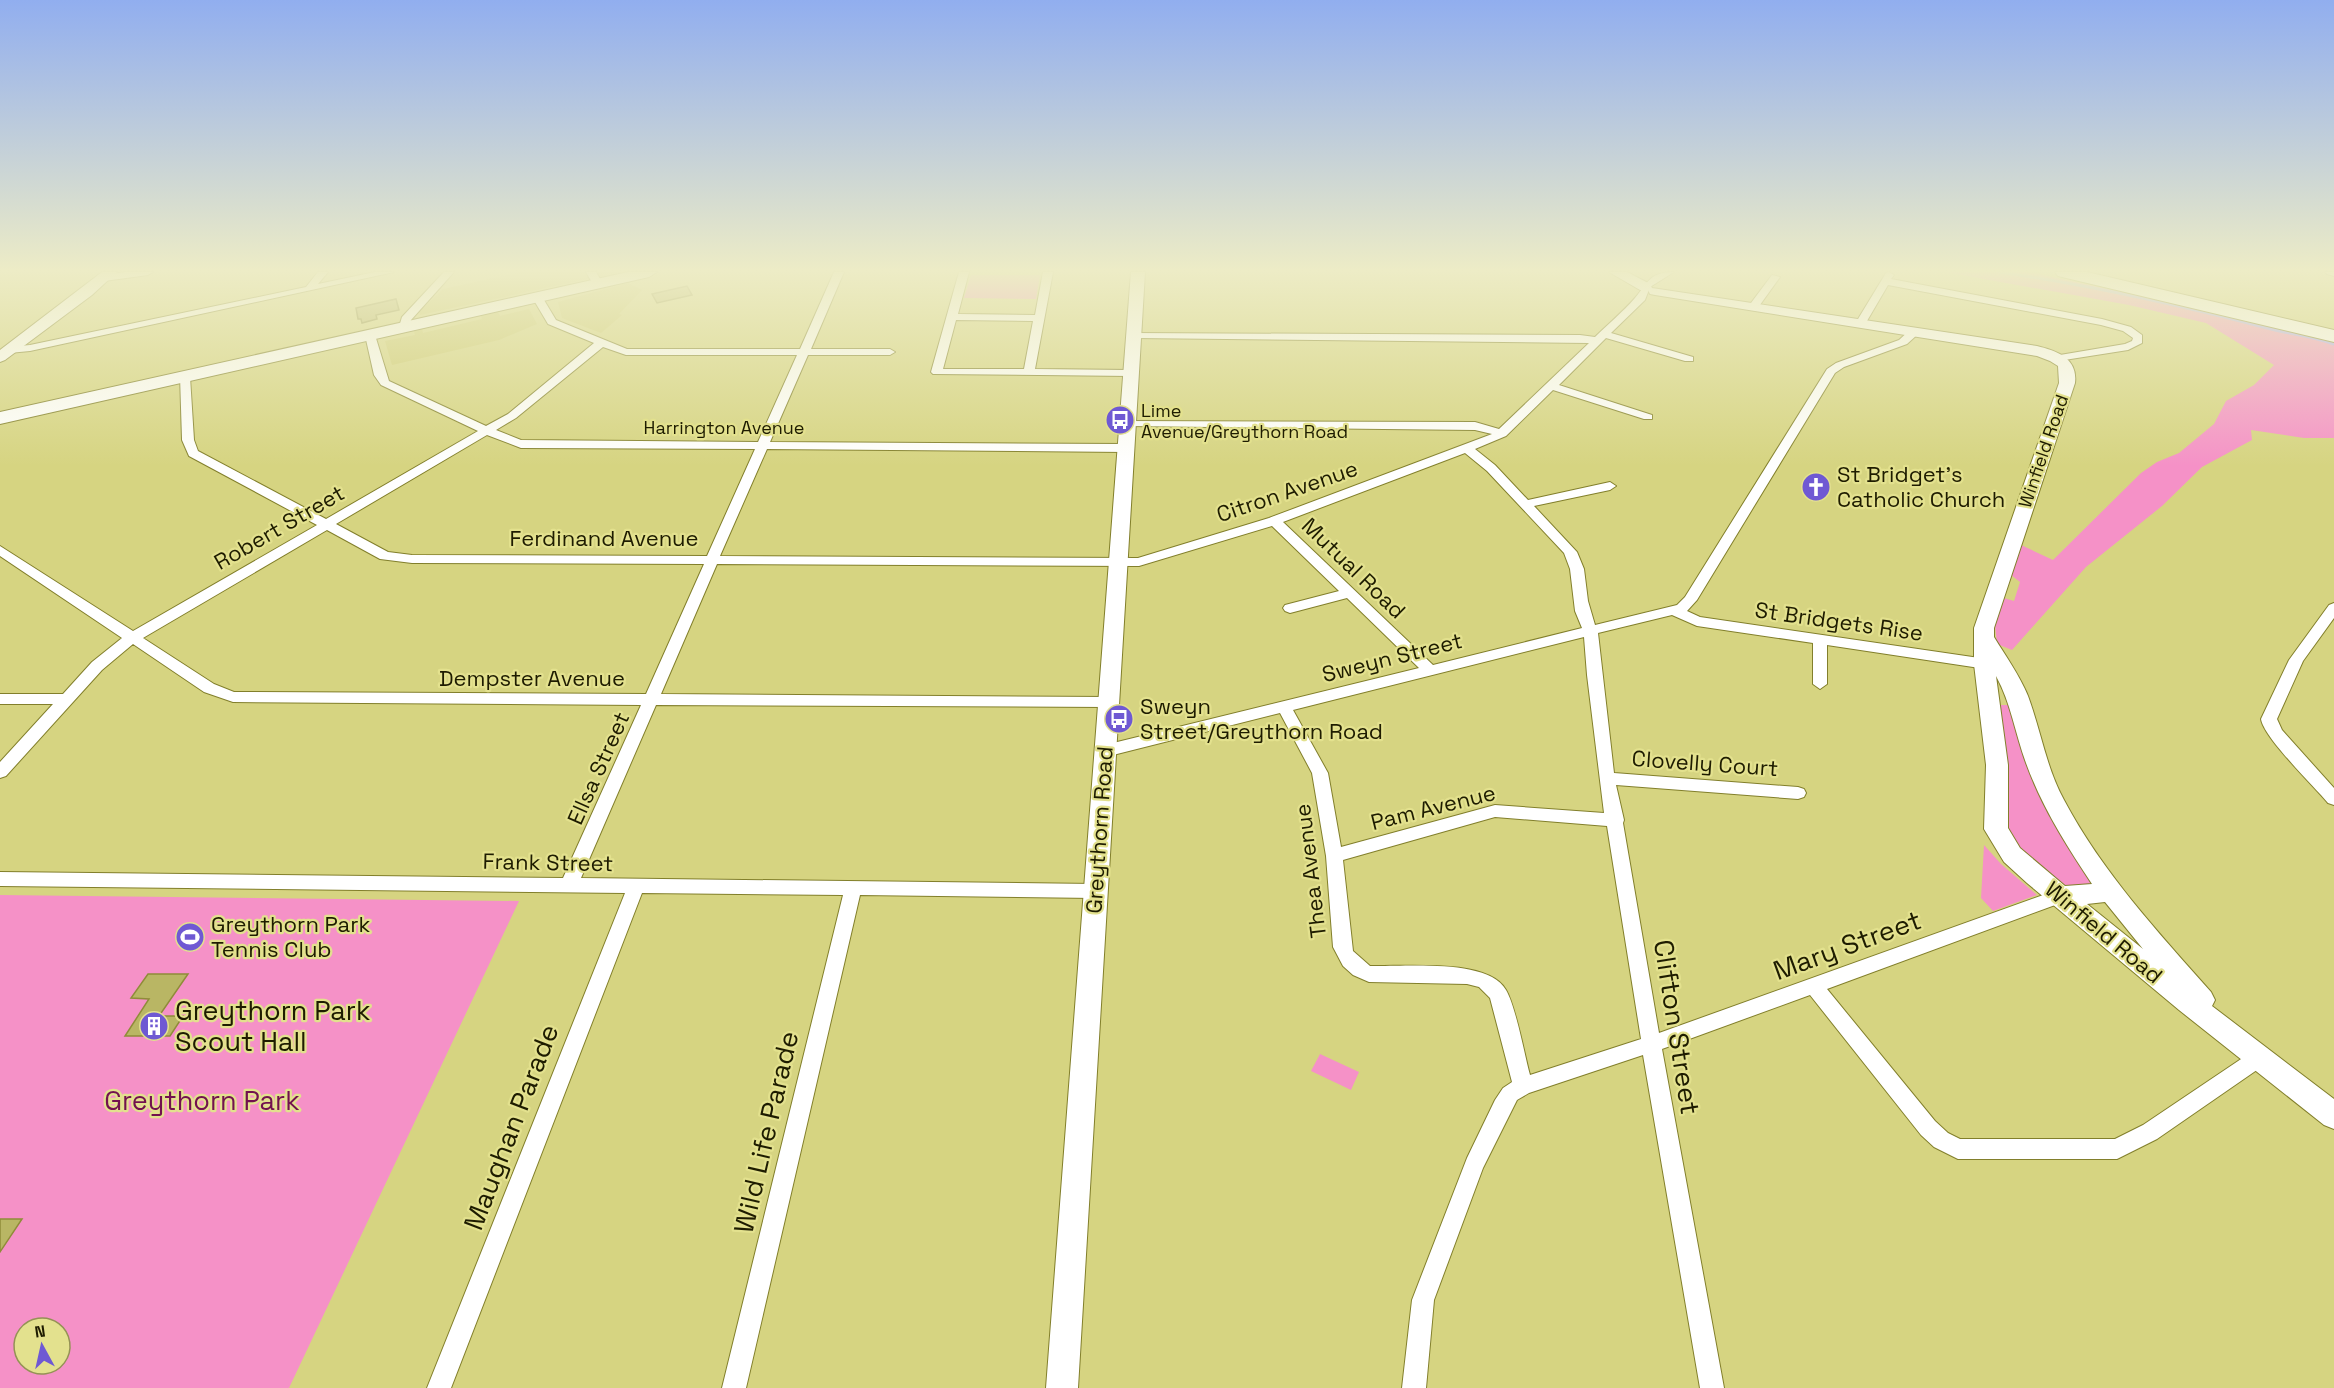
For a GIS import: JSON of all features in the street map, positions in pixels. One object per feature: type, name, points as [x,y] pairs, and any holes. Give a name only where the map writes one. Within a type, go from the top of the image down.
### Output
[{"type":"main road","points":[[0,418],[362,337]]},
{"type":"street","points":[[5,353],[27,337]]},
{"type":"street","points":[[5,353],[83,337]]},
{"type":"street","name":"Harrington Avenue","points":[[370,337],[380,375],[385,383],[509,441],[529,445],[1126,448]]},
{"type":"street","points":[[585,337],[627,352],[646,353],[890,352]]},
{"type":"street","name":"Ellsa Street","points":[[569,885],[811,337]]},
{"type":"street","points":[[947,337],[937,372],[1131,373]]},
{"type":"street","points":[[1029,372],[1036,337]]},
{"type":"street","name":"Greythorn Road","points":[[1062,1388],[1134,337]]},
{"type":"street","points":[[1443,337],[1601,338],[1689,359]]},
{"type":"street","points":[[1676,611],[1690,600],[1831,371],[1840,365],[1903,342],[1909,337]]},
{"type":"street","points":[[1944,337],[2044,353],[2058,358],[2128,347],[2137,343],[2138,337]]},
{"type":"street","points":[[1472,447],[1499,435],[1601,338]]},
{"type":"street","name":"Robert Street","points":[[0,772],[105,658],[132,638],[523,408],[579,358],[601,344]]},
{"type":"street","name":"Winfield Road","points":[[2058,358],[2066,367],[2068,379],[1989,610],[1984,636],[1991,665],[1996,747],[1996,829],[2012,855],[2060,896],[2188,1002],[2334,1116]]},
{"type":"street","name":"Ferdinand Avenue","points":[[184,377],[188,440],[193,453],[378,554],[401,558],[1118,562]]},
{"type":"street","points":[[1551,386],[1647,417]]},
{"type":"street","points":[[1128,423],[1466,426],[1499,435]]},
{"type":"street","name":"Clifton Street","points":[[1472,447],[1572,556],[1577,569],[1607,778],[1712,1388]]},
{"type":"street","name":"Citron Avenue","points":[[1118,562],[1145,561],[1274,520],[1472,447]]},
{"type":"street","points":[[1525,504],[1610,486]]},
{"type":"street","name":"Mutual Road","points":[[1274,520],[1431,671]]},
{"type":"street","name":"Dempster Avenue","points":[[0,550],[209,688],[233,697],[1108,702]]},
{"type":"street","points":[[1290,608],[1350,593]]},
{"type":"street","points":[[2334,608],[2296,660],[2269,719],[2270,725],[2277,734],[2334,799]]},
{"type":"street","name":"Sweyn Street","points":[[1105,751],[1676,611]]},
{"type":"street","name":"St Bridgets Rise","points":[[1676,611],[1697,621],[1991,665]]},
{"type":"street","points":[[1820,639],[1820,684]]},
{"type":"street","name":"Winfield Road","points":[[1991,665],[2021,705],[2036,761],[2052,800],[2110,892],[2184,980],[2260,1057]]},
{"type":"street","points":[[0,699],[67,699]]},
{"type":"street","name":"Thea Avenue","points":[[1284,707],[1320,773],[1334,856],[1342,947],[1347,960],[1358,970],[1369,974],[1467,976],[1480,978],[1492,985],[1499,995],[1523,1086]]},
{"type":"street","name":"Clovelly Court","points":[[1607,778],[1798,793]]},
{"type":"street","name":"Pam Avenue","points":[[1334,856],[1495,811],[1616,820]]},
{"type":"street","name":"Frank Street","points":[[0,879],[1095,891]]},
{"type":"street","name":"Maughan Parade","points":[[439,1388],[636,886]]},
{"type":"street","name":"Wild Life Parade","points":[[734,1388],[853,888]]},
{"type":"street","points":[[2060,896],[2110,892]]},
{"type":"street","name":"Mary Street","points":[[1523,1086],[1652,1044],[2060,896]]},
{"type":"street","points":[[1814,986],[1928,1128],[1941,1140],[1958,1149],[2117,1149],[2150,1132],[2260,1057]]},
{"type":"street","points":[[1414,1388],[1423,1300],[1483,1146],[1510,1094],[1523,1086]]},
{"type":"shaded area","points":[[406,337],[507,337],[392,365],[385,341]]},
{"type":"green space","points":[[2228,337],[2334,338],[2334,438],[2304,438],[2251,430],[2252,440],[2202,467],[2162,506],[2086,567],[2012,650],[1997,644],[1995,626],[2004,598],[2014,601],[2020,582],[2011,575],[2021,545],[2053,560],[2141,473],[2157,462],[2179,453],[2214,424],[2226,401],[2254,385],[2274,365]]},
{"type":"green space","points":[[1998,705],[2009,705],[2098,883],[2060,889],[2006,841]]},
{"type":"green space","points":[[1984,845],[2001,864],[2037,895],[1993,911],[1981,898]]},
{"type":"green space","name":"Greythorn Park","points":[[0,895],[519,901],[289,1388],[0,1388]]},
{"type":"green space","points":[[1320,1054],[1359,1072],[1351,1090],[1311,1071]]},
{"type":"building","points":[[148,974],[188,974],[159,1016],[183,1016],[170,1036],[125,1036],[149,999],[131,998]]},
{"type":"building","points":[[0,1219],[22,1219],[0,1252]]},
{"type":"waterway","points":[[2307,337],[2334,344]]},
{"type":"place","name":"Lime Avenue/Greythorn Road","points":[[1120,420]]},
{"type":"place","name":"St Bridget's Catholic Church","points":[[1816,487]]},
{"type":"place","name":"Sweyn Street/Greythorn Road","points":[[1119,719]]},
{"type":"place","name":"Greythorn Park Tennis Club","points":[[190,937]]},
{"type":"place","name":"Greythorn Park Scout Hall","points":[[154,1026]]}]
